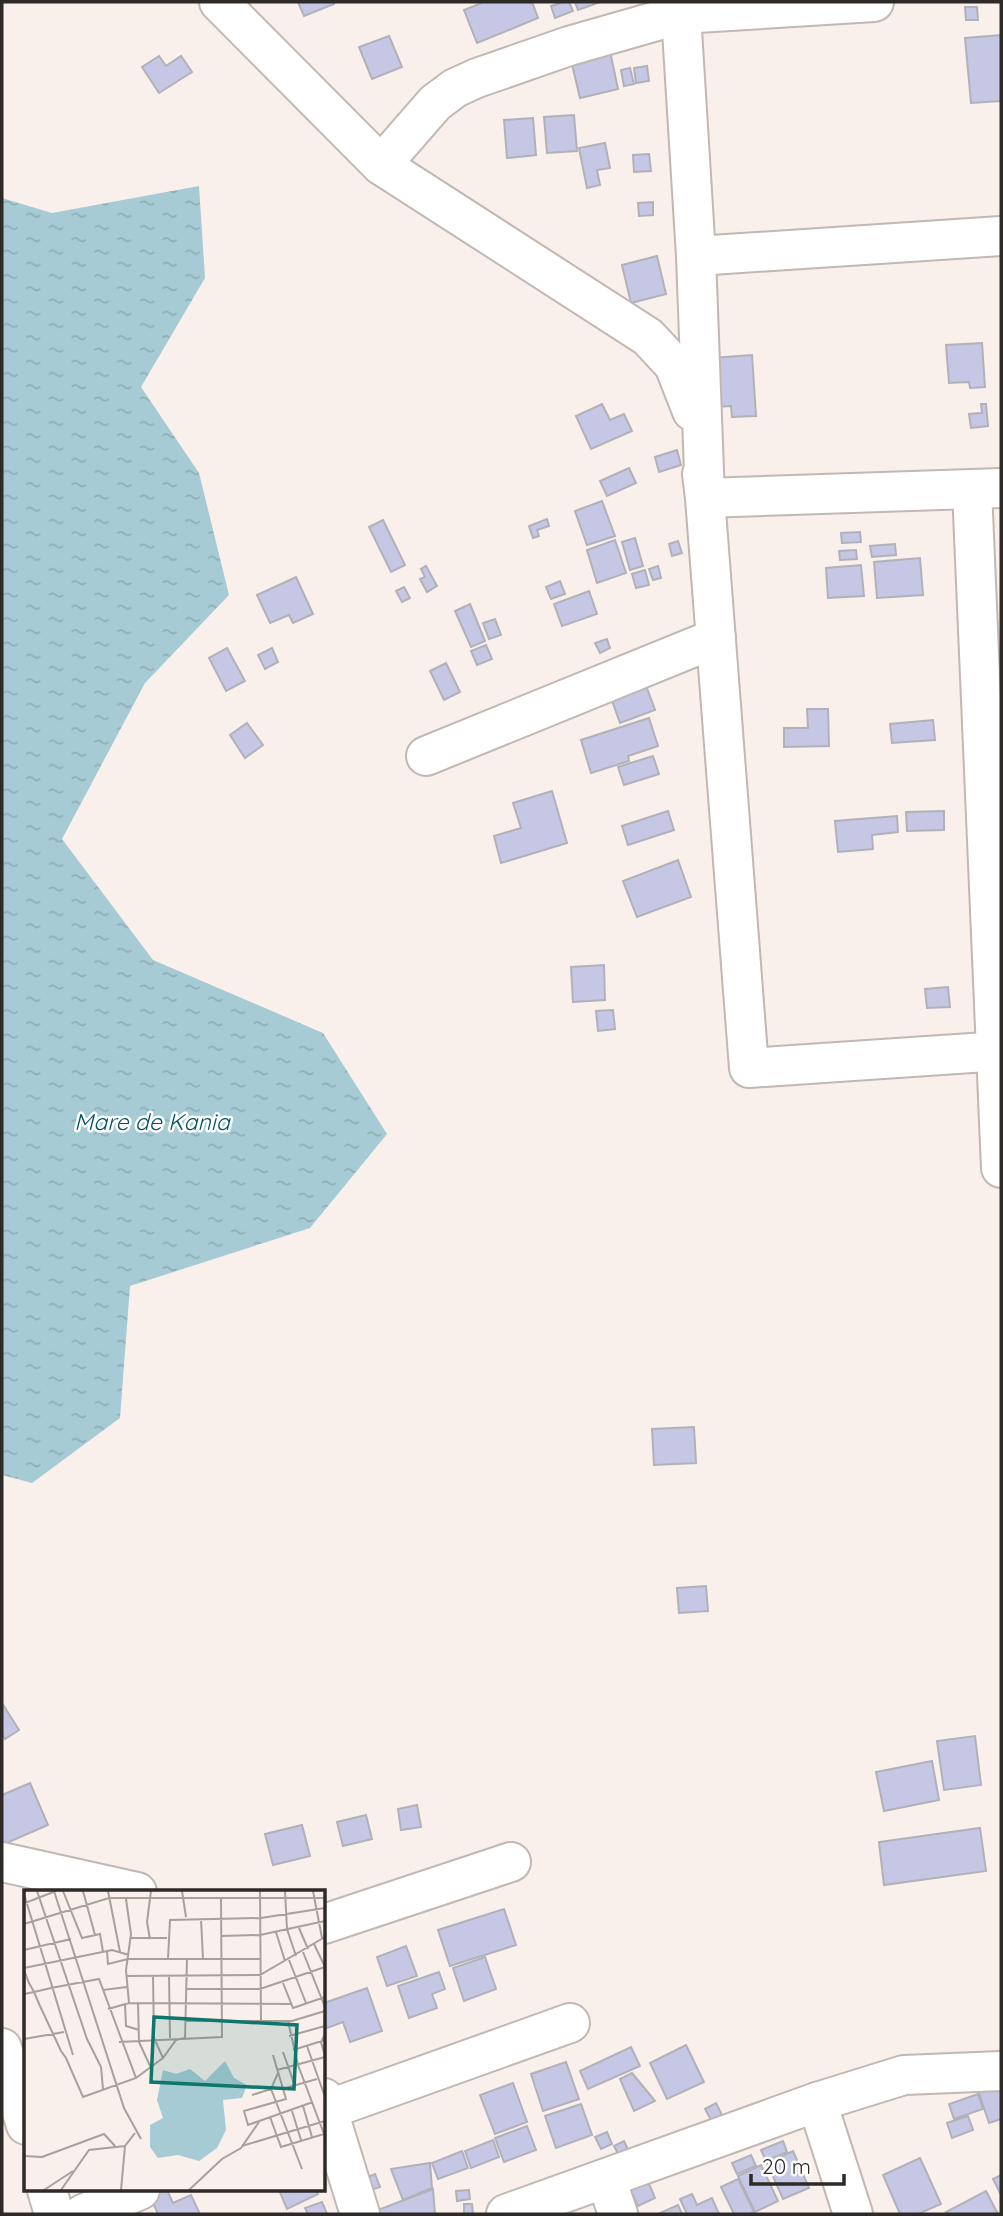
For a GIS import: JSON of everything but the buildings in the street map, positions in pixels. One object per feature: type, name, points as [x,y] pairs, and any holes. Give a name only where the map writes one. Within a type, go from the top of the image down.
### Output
[{"type":"street","points":[[219,2],[380,164],[629,324],[664,352],[674,365],[692,411],[705,498]]},
{"type":"street","points":[[380,164],[435,103],[455,88],[679,8],[874,2]]},
{"type":"street","points":[[679,8],[696,256],[705,498],[749,1069],[999,1051]]},
{"type":"street","points":[[696,256],[1001,236]]},
{"type":"street","points":[[705,498],[986,489],[1001,1168]]},
{"type":"street","points":[[426,756],[716,638]]},
{"type":"street","points":[[2,1862],[128,1890]]},
{"type":"street","points":[[326,1923],[511,1862]]},
{"type":"street","points":[[326,2106],[570,2023]]},
{"type":"street","points":[[2,2038],[24,2030]]},
{"type":"street","points":[[2,2048],[24,2119]]},
{"type":"street","points":[[506,2214],[612,2197],[817,2102],[904,2075],[1001,2071]]},
{"type":"street","points":[[817,2102],[853,2214]]},
{"type":"street","points":[[326,2109],[360,2214]]},
{"type":"street","points":[[48,2192],[54,2214]]},
{"type":"street","points":[[83,2214],[135,2192]]},
{"type":"water","name":"Mare de Kania","points":[[199,186],[205,278],[141,387],[199,473],[229,595],[145,683],[62,839],[153,960],[323,1033],[387,1134],[310,1228],[130,1286],[120,1418],[32,1483],[2,1475],[2,198],[52,213]]}]
